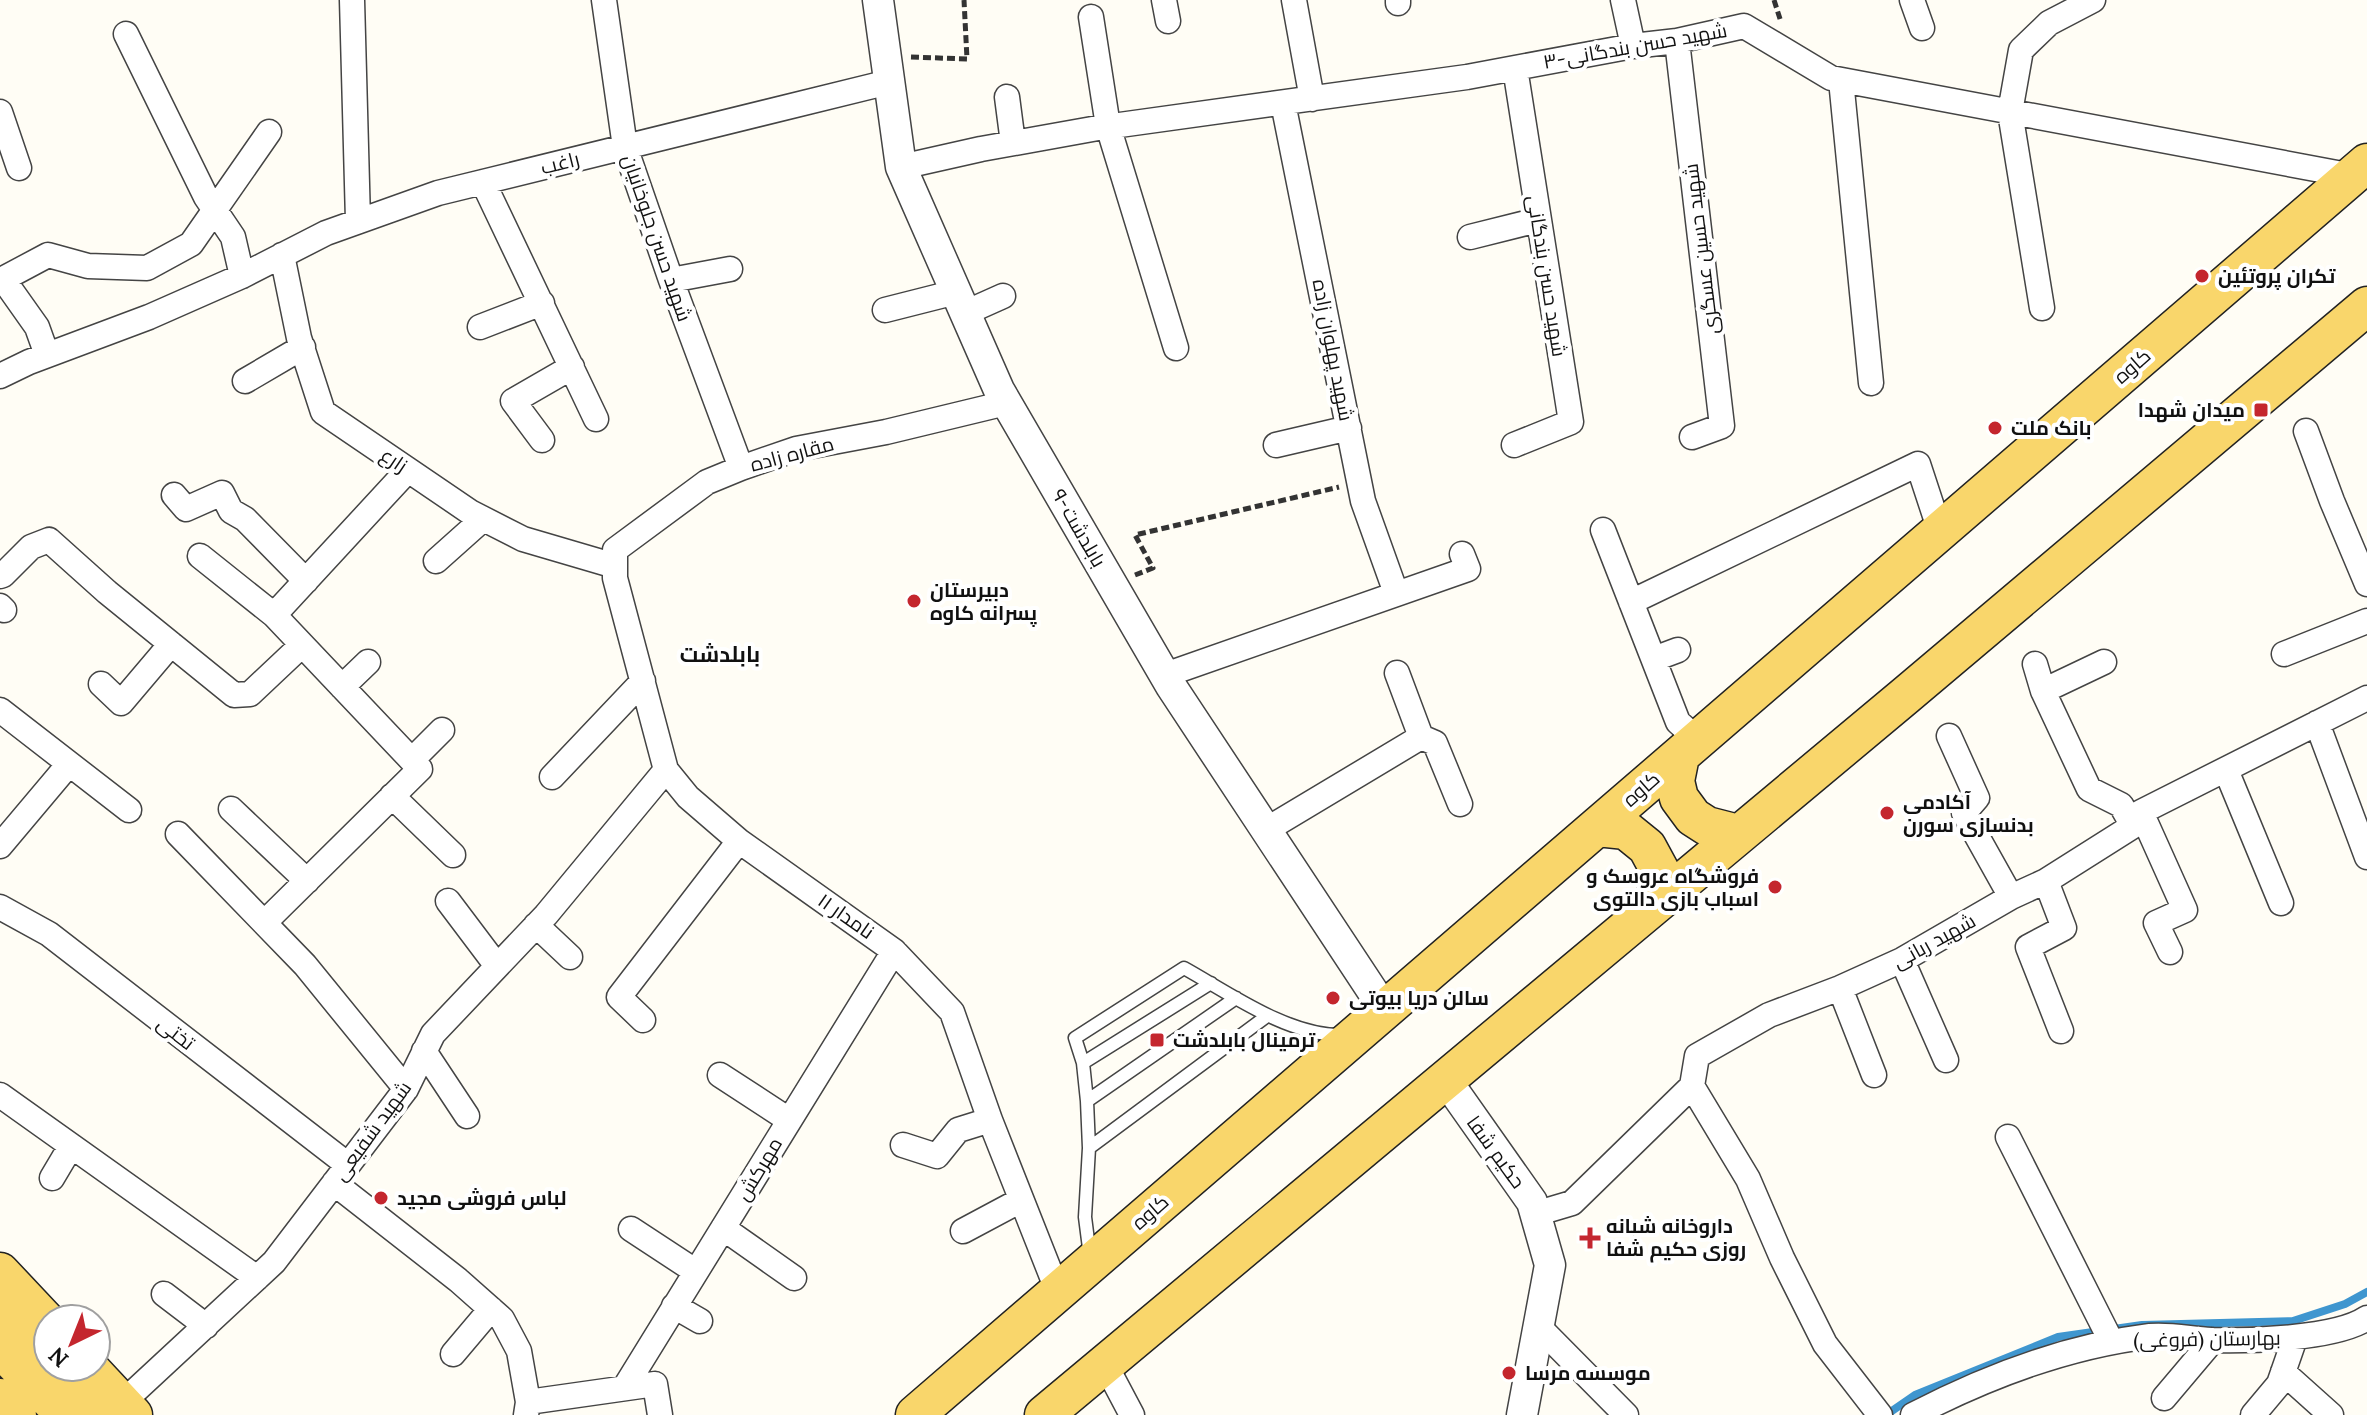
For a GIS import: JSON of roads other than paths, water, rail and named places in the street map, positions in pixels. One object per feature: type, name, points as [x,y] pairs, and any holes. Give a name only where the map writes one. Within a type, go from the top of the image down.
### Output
[{"type":"main road","name":"کاوه","points":[[915,1415],[2360,170]]},
{"type":"main road","points":[[1044,1415],[2367,306]]},
{"type":"main road","points":[[1689,748],[1675,781],[1679,798],[1693,817],[1707,826],[1738,834]]},
{"type":"main road","points":[[1597,827],[1626,830],[1647,847],[1660,871],[1655,904]]},
{"type":"main road","points":[[0,1272],[32,1306]]},
{"type":"main road","points":[[0,1308],[32,1342]]},
{"type":"main road","points":[[0,1348],[65,1415]]},
{"type":"main road","points":[[78,1383],[119,1411]]},
{"type":"main road","points":[[99,1383],[119,1411]]},
{"type":"main road","points":[[0,1398],[17,1415]]},
{"type":"street","points":[[352,0],[358,221]]},
{"type":"street","name":"شهید حسن جلوخانیان","points":[[604,0],[625,147],[741,468]]},
{"type":"street","name":"۹-بابلدشت","points":[[878,0],[901,167],[1006,403],[1165,675],[1385,1010]]},
{"type":"street","points":[[1294,0],[1312,99]]},
{"type":"street","points":[[1623,0],[1633,46]]},
{"type":"street","points":[[1912,0],[1922,28]]},
{"type":"street","points":[[2042,308],[2010,112],[2021,50],[2049,23],[2093,0]]},
{"type":"street","points":[[1091,17],[1108,126],[1176,348]]},
{"type":"street","name":"۳-شهید حسن بندگانی","points":[[901,167],[1108,126],[1515,68],[1677,41],[1744,26],[1831,78],[2010,112],[2360,170]]},
{"type":"street","points":[[126,34],[206,197],[233,237],[242,276]]},
{"type":"street","name":"شهید حسین عسگری","points":[[1677,41],[1722,426],[1692,437]]},
{"type":"street","name":"شهید حسن بندگانی","points":[[1514,445],[1571,422],[1515,68]]},
{"type":"street","name":"راغب","points":[[0,376],[149,317],[242,276],[326,233],[438,193],[625,147],[888,69]]},
{"type":"street","points":[[1841,80],[1871,383]]},
{"type":"street","points":[[1007,97],[1013,143]]},
{"type":"street","name":"شهید پهلوان زاده","points":[[1283,103],[1363,501],[1396,593]]},
{"type":"street","points":[[0,112],[19,168]]},
{"type":"street","points":[[47,355],[37,327],[3,279],[48,255],[88,266],[147,268],[191,244],[269,132]]},
{"type":"street","points":[[483,182],[596,419]]},
{"type":"street","points":[[1470,237],[1538,220]]},
{"type":"street","name":"زارع","points":[[282,255],[303,347],[323,412],[483,519],[523,539],[615,566]]},
{"type":"street","points":[[671,280],[730,269]]},
{"type":"street","points":[[885,310],[1003,296]]},
{"type":"street","points":[[480,327],[542,303]]},
{"type":"street","points":[[245,381],[303,347]]},
{"type":"street","points":[[542,440],[513,401],[572,367]]},
{"type":"street","name":"مقاره زاده","points":[[615,566],[615,550],[707,482],[796,449],[886,432],[1006,403]]},
{"type":"street","points":[[1276,445],[1349,428]]},
{"type":"street","points":[[2306,431],[2367,584]]},
{"type":"street","points":[[1631,602],[1918,464],[1940,531]]},
{"type":"street","points":[[274,615],[408,470]]},
{"type":"street","points":[[174,495],[186,509],[222,493],[231,511],[245,519],[306,581]]},
{"type":"street","points":[[436,561],[483,519]]},
{"type":"street","points":[[1603,530],[1689,748]]},
{"type":"street","points":[[0,576],[31,547],[49,540],[107,592],[234,695],[250,694],[302,645]]},
{"type":"street","points":[[1165,675],[1468,569],[1462,554]]},
{"type":"street","points":[[200,556],[274,615],[416,764]]},
{"type":"street","name":"۱۱ نامدار","points":[[615,566],[615,578],[666,770],[688,797],[739,841],[894,951],[952,1012],[990,1120],[1058,1292]]},
{"type":"street","points":[[2284,654],[2367,621]]},
{"type":"street","points":[[101,684],[121,703],[171,644]]},
{"type":"street","points":[[1654,659],[1678,650]]},
{"type":"street","points":[[342,687],[368,662]]},
{"type":"street","points":[[2043,691],[2104,662]]},
{"type":"street","points":[[2035,664],[2043,691],[2089,789],[2121,805],[2137,819],[2185,910],[2156,923],[2170,952]]},
{"type":"street","points":[[1397,673],[1421,737],[1435,743],[1460,804]]},
{"type":"street","points":[[552,777],[643,681]]},
{"type":"street","name":"شهید ربانی","points":[[1535,1214],[1572,1203],[1692,1086],[1697,1056],[1769,1015],[1902,960],[2011,897],[2046,881],[2137,819],[2367,698]]},
{"type":"street","points":[[0,710],[129,810]]},
{"type":"street","points":[[2317,723],[2367,857]]},
{"type":"street","points":[[265,922],[392,796],[442,730]]},
{"type":"street","points":[[1949,736],[1977,798],[1964,813],[2011,897]]},
{"type":"street","points":[[1266,830],[1421,737]]},
{"type":"street","points":[[0,846],[69,764]]},
{"type":"street","name":"شهید شفیعی","points":[[119,1411],[274,1262],[406,1089],[433,1034],[536,925],[666,770]]},
{"type":"street","points":[[2226,770],[2281,903]]},
{"type":"street","points":[[392,796],[453,855]]},
{"type":"street","points":[[231,809],[307,881]]},
{"type":"street","points":[[178,834],[305,965],[406,1089]]},
{"type":"street","points":[[643,1020],[619,997],[739,841]]},
{"type":"street","points":[[2046,881],[2064,928],[2028,947],[2061,1031]]},
{"type":"street","points":[[448,901],[497,966]]},
{"type":"street","name":"تختی","points":[[0,907],[49,934],[341,1174],[502,1319],[519,1351],[527,1408]]},
{"type":"street","points":[[536,925],[570,957]]},
{"type":"street","name":"مهرکش","points":[[625,1387],[894,951]]},
{"type":"street","points":[[1902,960],[1946,1060]]},
{"type":"street","points":[[1840,988],[1874,1075]]},
{"type":"street","points":[[424,1051],[467,1116]]},
{"type":"street","points":[[720,1075],[789,1120]]},
{"type":"street","name":"حکیم شفا","points":[[1446,1080],[1532,1202],[1550,1265],[1522,1415]]},
{"type":"street","points":[[1692,1086],[1748,1179],[1782,1258],[1825,1344],[1878,1412]]},
{"type":"street","points":[[0,1095],[257,1278]]},
{"type":"street","points":[[903,1145],[937,1156],[958,1130],[990,1120]]},
{"type":"street","points":[[2008,1137],[2107,1331]]},
{"type":"street","points":[[52,1178],[71,1146]]},
{"type":"street","points":[[963,1231],[1021,1200]]},
{"type":"street","points":[[723,1228],[794,1278]]},
{"type":"street","points":[[631,1229],[695,1271]]},
{"type":"street","points":[[164,1294],[206,1326]]},
{"type":"street","points":[[674,1306],[700,1321]]},
{"type":"street","points":[[453,1354],[491,1309]]},
{"type":"street","name":"بهارستان (فروغی)","points":[[1913,1415],[2107,1331],[2213,1340],[2295,1338],[2358,1324],[2367,1318]]},
{"type":"street","points":[[1538,1326],[1626,1415]]},
{"type":"street","points":[[2253,1415],[2279,1384],[2295,1338]]},
{"type":"street","points":[[2164,1398],[2213,1340]]},
{"type":"street","points":[[1105,1364],[1132,1415]]},
{"type":"street","points":[[2283,1372],[2331,1415]]},
{"type":"street","points":[[527,1408],[625,1387],[655,1384],[660,1415]]},
{"type":"lane","points":[[1091,1264],[1085,1217],[1089,1148],[1087,1101],[1083,1063],[1075,1038],[1184,968],[1267,1016],[1325,1035],[1356,1036]]},
{"type":"lane","points":[[1083,1063],[1211,983]]},
{"type":"lane","points":[[1087,1101],[1236,998]]},
{"type":"lane","points":[[1089,1148],[1267,1016]]},
{"type":"waterway","points":[[1886,1415],[1915,1395],[2058,1337],[2142,1325],[2293,1321],[2345,1304],[2367,1292]]},
{"type":"place","name":"تکران پروتئین","points":[[2202,276]]},
{"type":"place","name":"میدان شهدا","points":[[2261,410]]},
{"type":"place","name":"بانک ملت","points":[[1995,428]]},
{"type":"place","name":"دبیرستان پسرانه کاوه","points":[[914,601]]},
{"type":"place","name":"آکادمی بدنسازی سورن","points":[[1887,813]]},
{"type":"place","name":"فروشگاه عروسک و اسباب بازی دالتوی","points":[[1775,887]]},
{"type":"place","name":"سالن دریا بیوتی","points":[[1333,998]]},
{"type":"place","name":"ترمینال بابلدشت","points":[[1157,1040]]},
{"type":"place","name":"لباس فروشی مجید","points":[[381,1198]]},
{"type":"place","name":"داروخانه شبانه‌ روزی حکیم شفا","points":[[1590,1238]]},
{"type":"place","name":"موسسه مرسا","points":[[1509,1373]]},
{"type":"district","name":"بابلدشت","points":[[720,654]]}]
